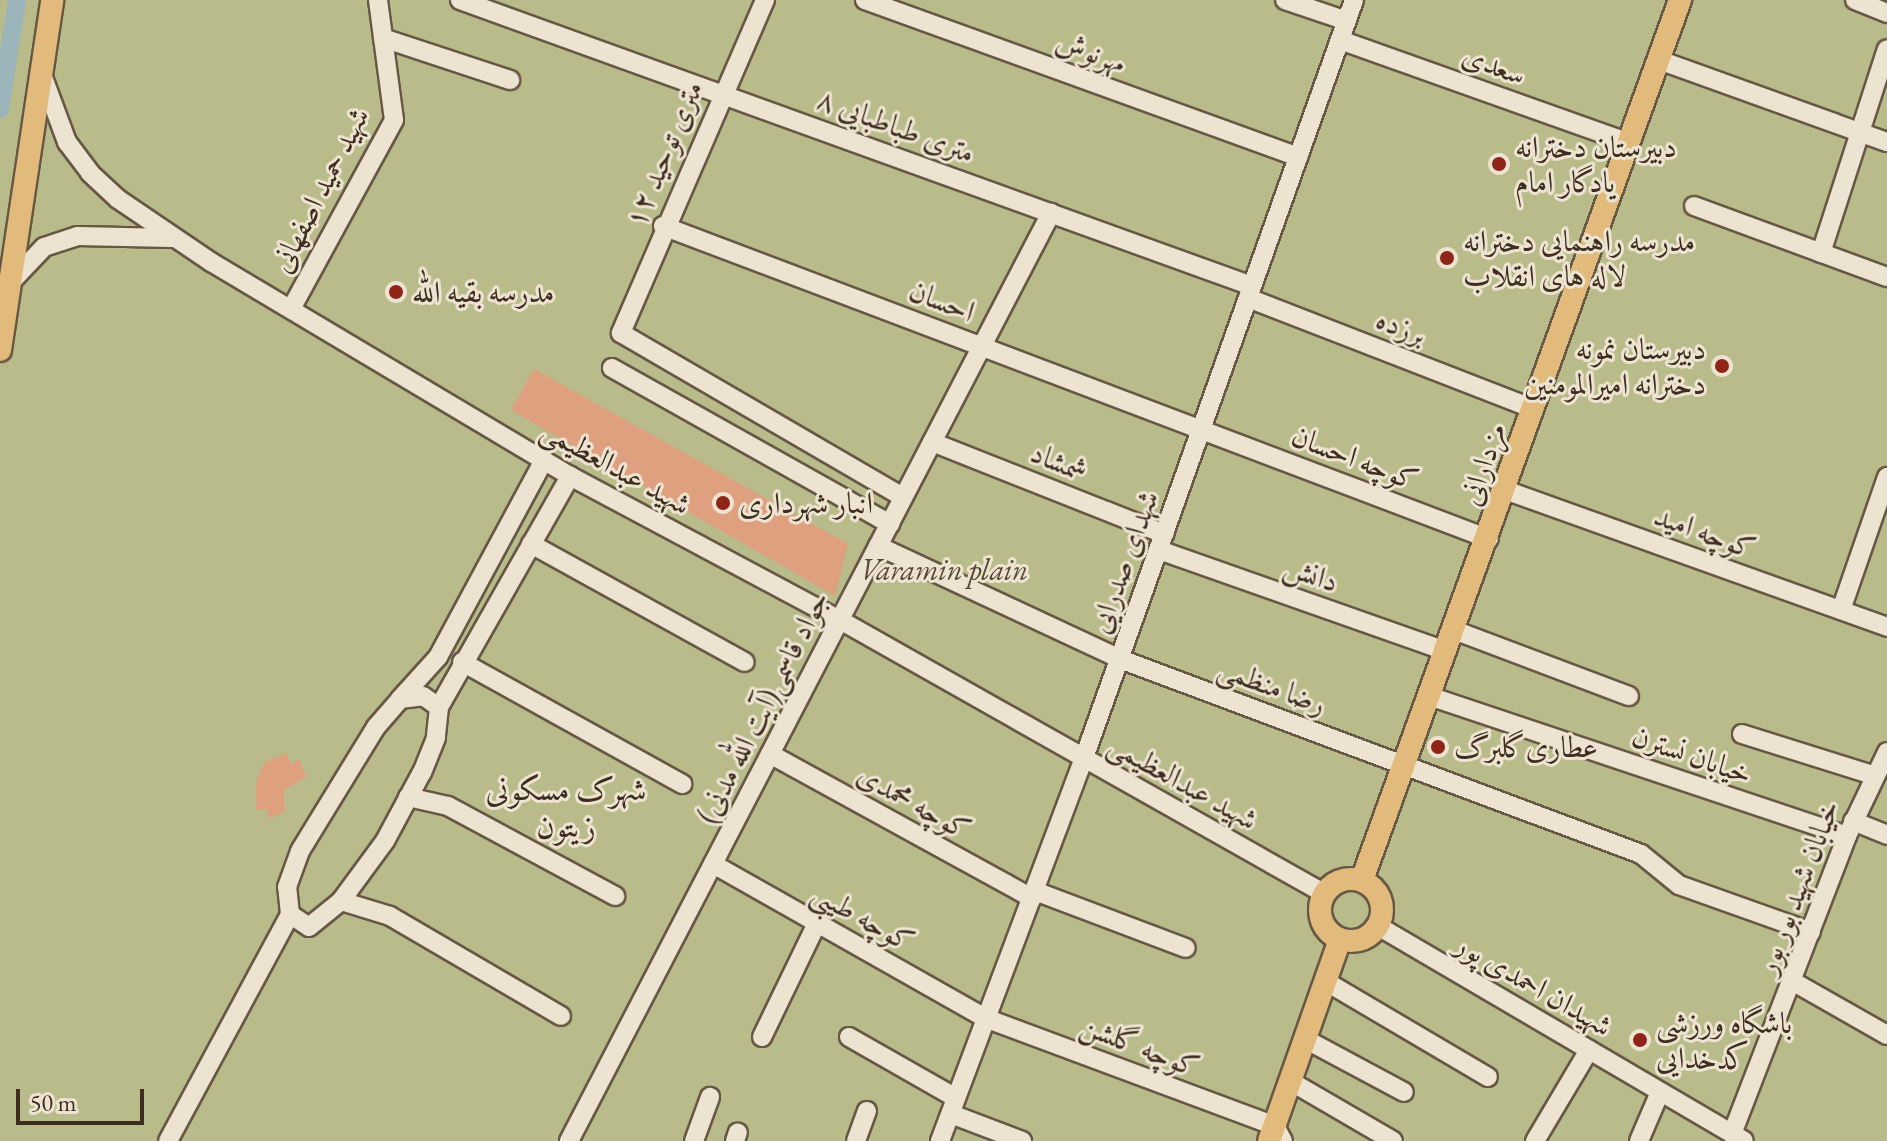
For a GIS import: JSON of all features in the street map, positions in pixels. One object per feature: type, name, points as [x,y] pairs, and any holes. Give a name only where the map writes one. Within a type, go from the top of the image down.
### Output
[{"type":"main road","points":[[0,350],[52,0]]},
{"type":"main road","name":"مزدارانی","points":[[1362,880],[1489,539],[1680,0]]},
{"type":"main road","points":[[1362,880],[1380,896],[1378,926],[1365,938],[1340,939],[1323,923],[1325,894],[1338,881],[1362,880]]},
{"type":"main road","points":[[1276,1136],[1290,1081],[1340,939]]},
{"type":"street","name":"شهید حمید اصفهانی","points":[[291,309],[394,120],[378,0]]},
{"type":"street","name":"۸ متری طباطبایی","points":[[460,0],[495,6],[1051,213],[1250,292]]},
{"type":"street","name":"۱۲ متری توحید","points":[[765,0],[663,226],[621,333],[903,497]]},
{"type":"street","name":"مهرنوش","points":[[865,0],[1298,157]]},
{"type":"street","points":[[1285,0],[1347,21]]},
{"type":"street","name":"شهدای صدرایی","points":[[940,1141],[1120,659],[1354,0]]},
{"type":"street","points":[[1855,0],[1887,13]]},
{"type":"street","points":[[383,38],[510,80]]},
{"type":"street","name":"سعدی","points":[[1340,40],[1630,143]]},
{"type":"street","points":[[1821,253],[1887,49]]},
{"type":"street","points":[[1659,60],[1887,142]]},
{"type":"street","name":"شهید عبدالعظیمی","points":[[41,72],[67,142],[90,173],[175,238],[570,476],[840,620],[1325,894]]},
{"type":"street","points":[[1694,206],[1887,277]]},
{"type":"street","name":"جواد قاسمی(آیت الله مدنی)","points":[[569,1141],[1051,213]]},
{"type":"street","name":"احسان","points":[[663,226],[1202,429]]},
{"type":"street","points":[[8,285],[44,247],[77,236],[175,238]]},
{"type":"street","name":"برزده","points":[[1250,292],[1534,409]]},
{"type":"street","points":[[612,368],[890,524]]},
{"type":"street","name":"کوچه احسان","points":[[1202,429],[1489,539]]},
{"type":"street","name":"شمشاد","points":[[932,442],[1161,542]]},
{"type":"street","points":[[168,1141],[290,914],[287,887],[300,851],[337,782],[400,699],[438,657],[544,460]]},
{"type":"street","points":[[290,914],[309,927],[341,901],[385,841],[436,738],[439,707],[570,476]]},
{"type":"street","points":[[1841,610],[1887,477]]},
{"type":"street","name":"کوچه امید","points":[[1505,490],[1887,627]]},
{"type":"street","name":"دانش","points":[[1161,542],[1450,640],[1629,696]]},
{"type":"street","points":[[531,544],[745,662]]},
{"type":"street","name":"رضا منظمی","points":[[878,546],[1120,659],[1641,854],[1679,885],[1811,932]]},
{"type":"street","points":[[462,662],[682,784]]},
{"type":"street","points":[[400,699],[423,696],[439,707]]},
{"type":"street","name":"خیابان نسترن","points":[[1429,696],[1850,828],[1887,835]]},
{"type":"street","points":[[1742,734],[1873,775]]},
{"type":"street","name":"خیابان شهید بور بور","points":[[1738,1138],[1792,981],[1850,828],[1873,775],[1887,752]]},
{"type":"street","name":"کوچه محمدی","points":[[770,754],[1033,894],[1186,948]]},
{"type":"street","points":[[408,797],[448,806],[615,896]]},
{"type":"street","name":"کوچه طیبی","points":[[713,864],[985,1018]]},
{"type":"street","points":[[341,901],[390,916],[561,1016]]},
{"type":"street","points":[[762,1037],[817,923]]},
{"type":"street","name":"شهیدان احمدی پور","points":[[1378,926],[1738,1138]]},
{"type":"street","points":[[1325,981],[1488,1077]]},
{"type":"street","points":[[1792,981],[1887,1035]]},
{"type":"street","name":"کوچه گلشن","points":[[985,1018],[1276,1136]]},
{"type":"street","points":[[849,1037],[954,1106],[1022,1141]]},
{"type":"street","points":[[1305,1039],[1404,1092]]},
{"type":"street","points":[[1535,1141],[1589,1050]]},
{"type":"street","points":[[1290,1081],[1393,1141]]},
{"type":"street","points":[[1639,1141],[1660,1092]]},
{"type":"street","points":[[694,1141],[710,1097]]},
{"type":"street","points":[[856,1141],[867,1111]]},
{"type":"green space","name":"Varamin plain","points":[[0,0],[1887,0],[1887,1141],[0,1141]]},
{"type":"building","name":"انبار شهرداری","points":[[534,369],[848,544],[835,596],[511,410]]},
{"type":"building","points":[[286,753],[291,764],[299,759],[306,777],[284,790],[285,811],[269,819],[267,809],[256,810],[256,782],[264,763]]},
{"type":"waterway","points":[[0,109],[17,0]]},
{"type":"place","name":"دبیرستان دخترانه یادگار امام","points":[[1499,164]]},
{"type":"place","name":"مدرسه راهنمایی دخترانه لاله های انقلاب","points":[[1447,258]]},
{"type":"place","name":"مدرسه بقیه الله","points":[[396,292]]},
{"type":"place","name":"دبیرستان نمونه دخترانه امیرالمومنین","points":[[1722,366]]},
{"type":"place","name":"انبار شهرداری","points":[[723,503]]},
{"type":"place","name":"عطاری‌گلبرگ","points":[[1438,747]]},
{"type":"place","name":"باشگاه ورزشی کدخدایی","points":[[1640,1040]]},
{"type":"district","name":"شهرک مسکونی زیتون","points":[[566,808]]}]
